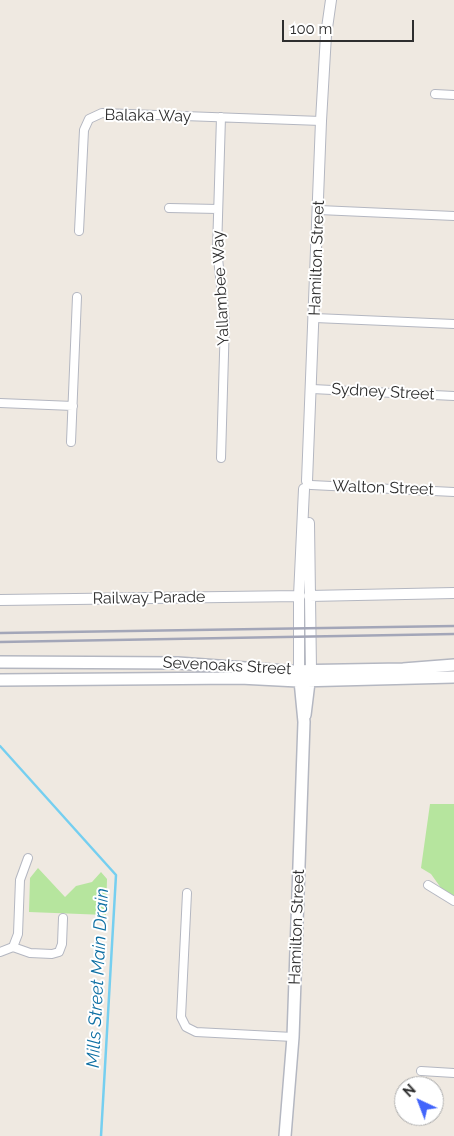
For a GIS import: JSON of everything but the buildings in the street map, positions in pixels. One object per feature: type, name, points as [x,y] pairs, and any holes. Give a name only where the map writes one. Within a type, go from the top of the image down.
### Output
[{"type":"main road","name":"Sevenoaks Street","points":[[0,662],[178,663],[304,675],[454,677]]},
{"type":"main road","name":"Sevenoaks Street","points":[[0,680],[240,678],[454,665]]},
{"type":"main road","name":"Hamilton Street","points":[[286,1134],[293,1037],[304,675]]},
{"type":"street","name":"Hamilton Street","points":[[324,0],[326,35]]},
{"type":"street","name":"Hamilton Street","points":[[304,675],[304,596],[321,121],[326,35],[331,0]]},
{"type":"street","points":[[435,94],[454,95]]},
{"type":"street","name":"Balaka Way","points":[[80,231],[84,130],[89,119],[102,113],[321,121]]},
{"type":"street","name":"Yallambee Way","points":[[221,117],[217,250],[225,320],[221,458]]},
{"type":"street","points":[[169,208],[218,209]]},
{"type":"street","points":[[319,210],[454,216]]},
{"type":"street","points":[[71,442],[77,297]]},
{"type":"street","points":[[315,318],[454,324]]},
{"type":"street","name":"Sydney Street","points":[[312,389],[454,396]]},
{"type":"street","points":[[0,403],[73,406]]},
{"type":"street","name":"Walton Street","points":[[308,486],[454,492]]},
{"type":"street","name":"Railway Parade","points":[[0,600],[454,593]]},
{"type":"street","points":[[13,947],[18,934],[20,880],[28,858]]},
{"type":"street","points":[[428,885],[454,901]]},
{"type":"street","points":[[187,893],[181,1017],[186,1027],[196,1032],[293,1037]]},
{"type":"street","points":[[0,952],[13,947],[30,953],[52,954],[59,952],[62,944],[63,918]]},
{"type":"street","points":[[421,1071],[454,1073]]},
{"type":"green space","points":[[430,804],[454,804],[454,897],[441,888],[431,874],[421,868]]},
{"type":"green space","points":[[38,868],[65,897],[76,886],[92,882],[101,872],[107,879],[106,915],[29,912],[30,878]]},
{"type":"waterway","name":"Mills Street Main Drain","points":[[0,746],[116,875],[101,1136]]},
{"type":"railway","points":[[0,633],[454,626]]},
{"type":"railway","points":[[0,642],[454,634]]}]
